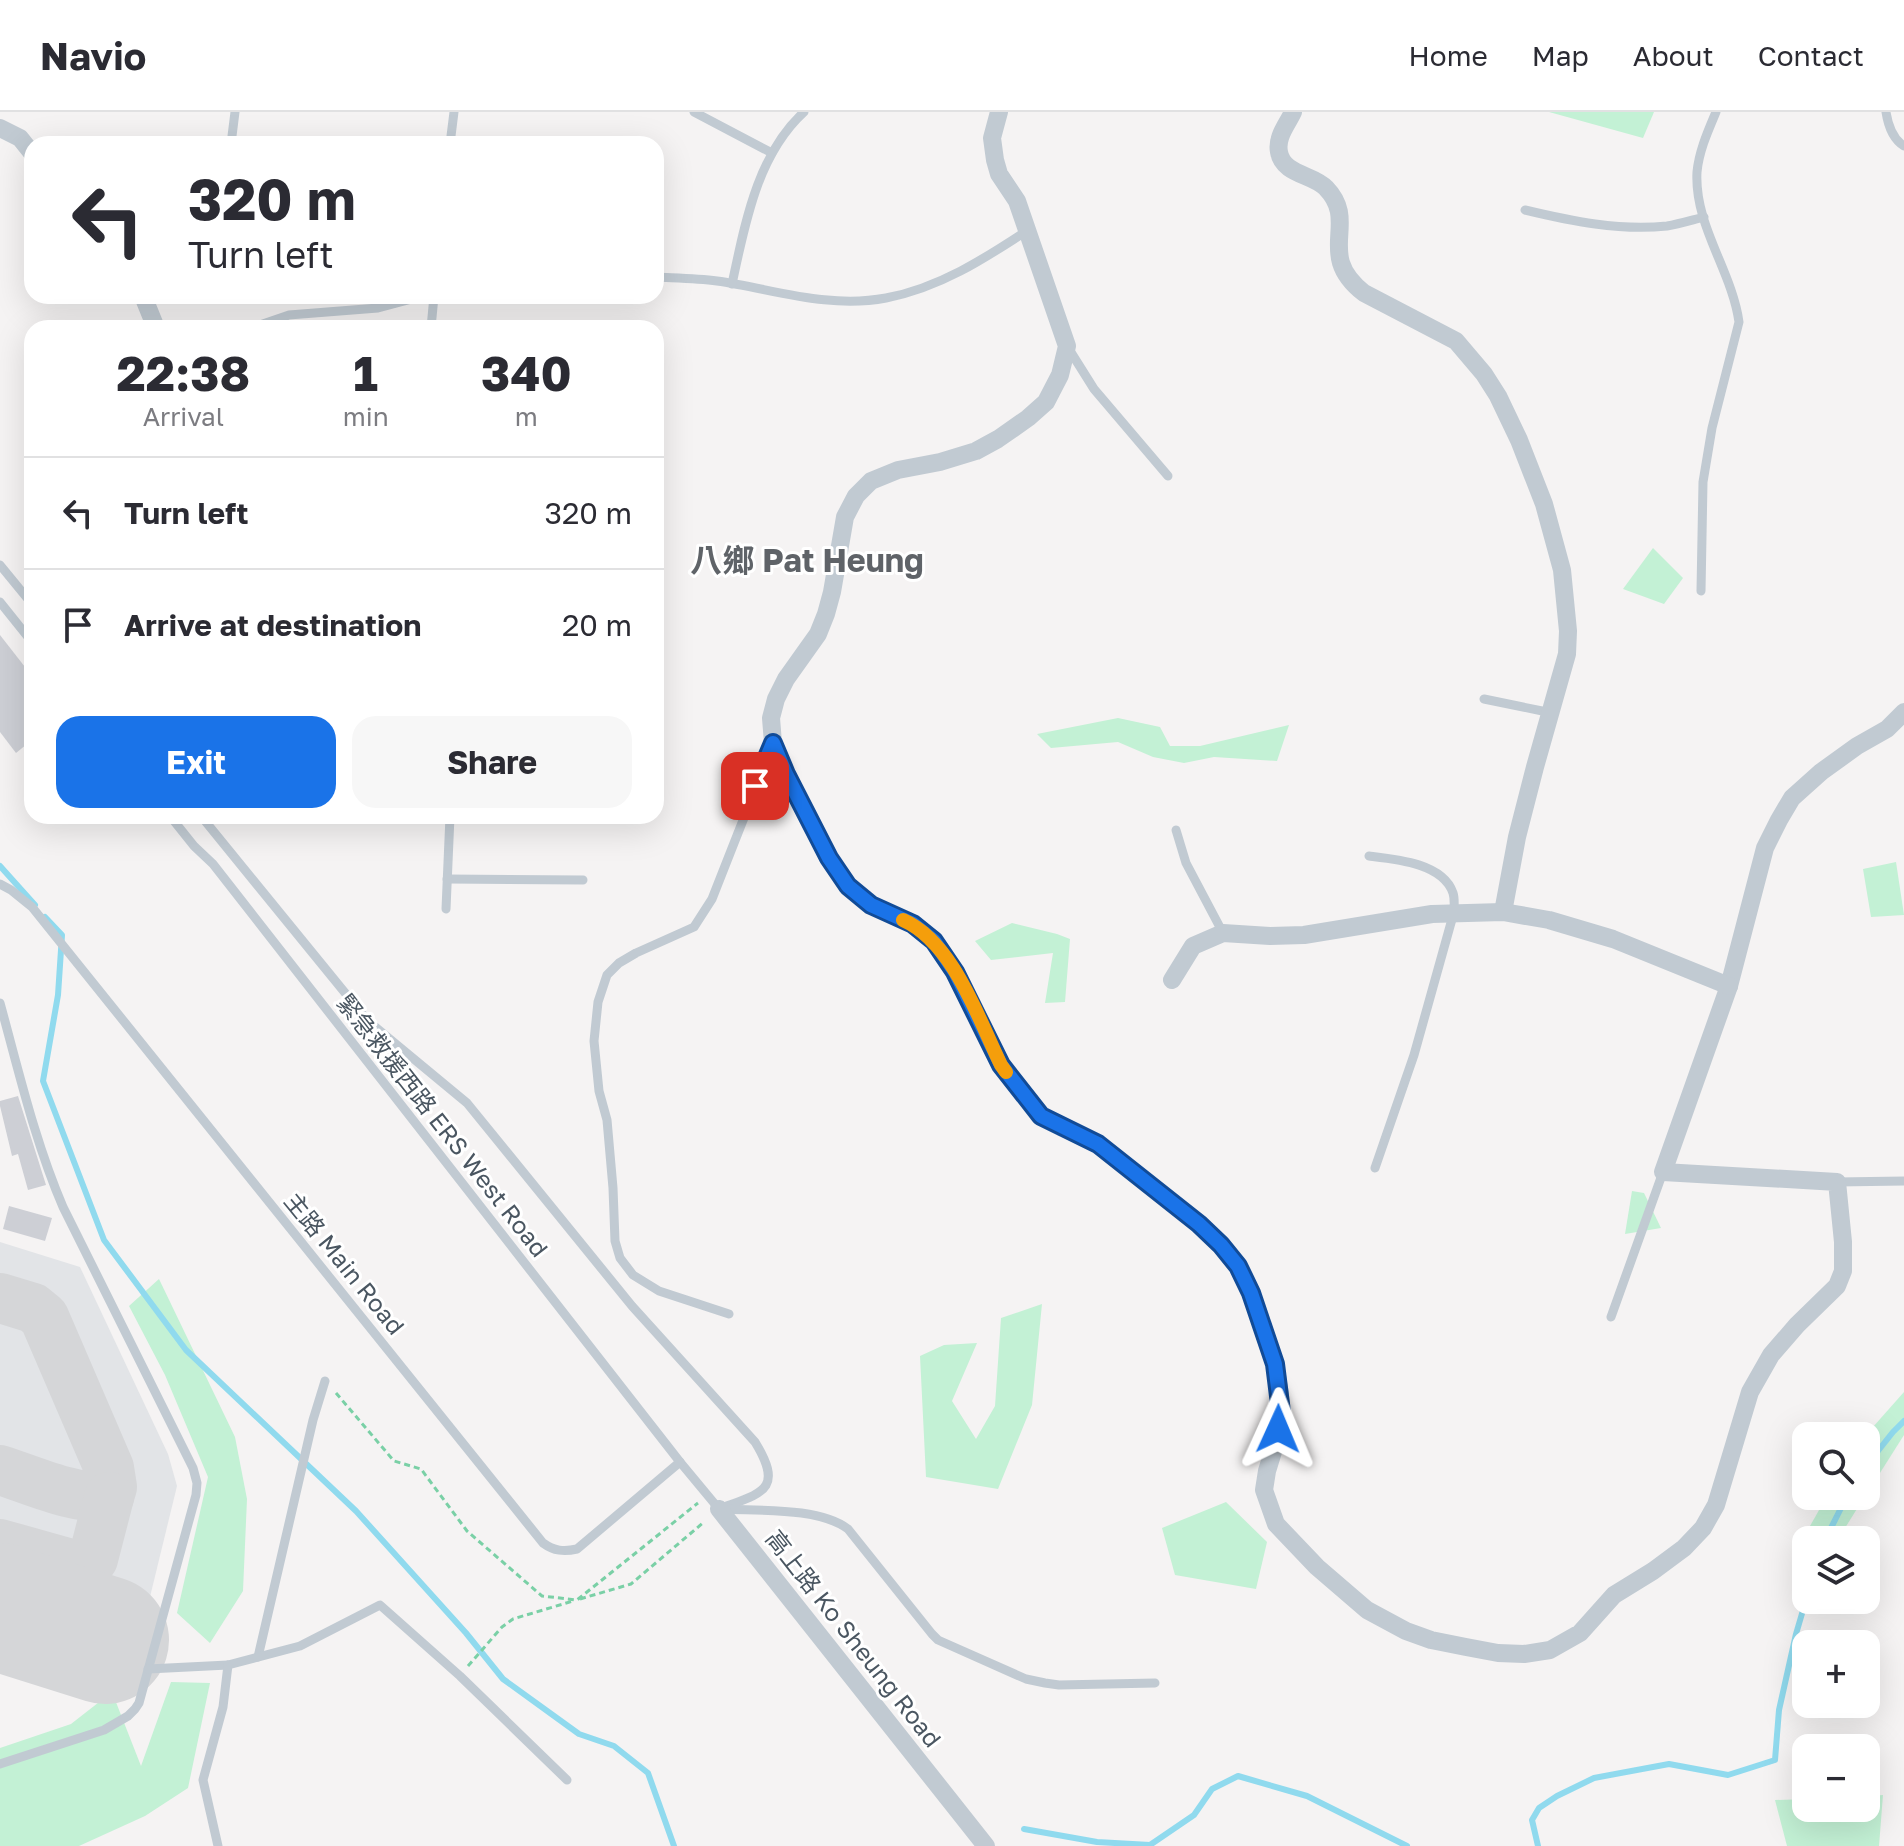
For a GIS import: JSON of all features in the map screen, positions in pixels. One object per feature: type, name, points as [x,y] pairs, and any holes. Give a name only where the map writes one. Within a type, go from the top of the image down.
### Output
[{"type":"street","points":[[999,112],[992,138],[999,174],[1017,201],[1067,346],[1056,386],[1046,402],[1028,418],[976,451],[898,470],[871,481],[856,496],[845,517],[826,614],[818,634],[786,679],[776,699],[771,718],[773,743],[829,858],[848,886],[871,905],[913,924],[934,941],[955,972],[1001,1065],[1041,1116],[1098,1144],[1199,1224],[1238,1266],[1251,1293],[1275,1364],[1281,1412],[1264,1490],[1276,1524],[1317,1567],[1367,1610],[1406,1631],[1431,1640],[1498,1653],[1524,1654],[1550,1650],[1580,1633],[1614,1595],[1684,1548],[1703,1528],[1716,1505],[1750,1392],[1771,1355],[1837,1286],[1843,1271],[1837,1182],[1663,1172],[1729,986],[1765,848],[1792,798],[1821,772],[1887,729],[1904,712]]},
{"type":"street","points":[[1293,112],[1278,142],[1279,155],[1291,169],[1325,187],[1339,206],[1340,264],[1351,282],[1364,293],[1456,341],[1484,374],[1519,440],[1544,504],[1562,570],[1567,654],[1521,823],[1503,912]]},
{"type":"street","points":[[0,128],[24,143]]},
{"type":"street","points":[[1172,980],[1193,946],[1223,933],[1304,935],[1454,912],[1503,912],[1549,920],[1613,939],[1729,986]]},
{"type":"street","name":"高上路 Ko Sheung Road","points":[[719,1509],[986,1846]]},
{"type":"lane","points":[[232,136],[235,112]]},
{"type":"lane","points":[[451,136],[454,112]]},
{"type":"lane","points":[[694,112],[772,153]]},
{"type":"lane","points":[[732,284],[743,234],[761,178],[772,153],[804,112]]},
{"type":"lane","points":[[1701,591],[1703,482],[1712,428],[1739,322],[1737,306],[1704,217],[1699,191],[1697,172],[1701,152],[1716,112]]},
{"type":"lane","points":[[1886,112],[1888,125],[1904,146]]},
{"type":"lane","points":[[1525,210],[1579,223],[1642,227],[1671,225],[1704,217]]},
{"type":"lane","points":[[664,278],[715,281],[828,300],[887,298],[961,272],[1028,230]]},
{"type":"lane","points":[[274,320],[289,315],[378,308],[393,304]]},
{"type":"lane","points":[[1067,346],[1094,389],[1168,476]]},
{"type":"lane","points":[[0,565],[24,594]]},
{"type":"lane","points":[[0,602],[24,632]]},
{"type":"lane","points":[[1484,699],[1552,713]]},
{"type":"lane","points":[[729,1314],[659,1291],[633,1275],[620,1258],[615,1241],[607,1120],[599,1091],[594,1041],[598,1002],[607,975],[636,953],[694,927],[712,899],[773,743]]},
{"type":"lane","name":"緊急救援西路 ERS West Road","points":[[176,824],[213,864],[680,1462]]},
{"type":"lane","points":[[208,824],[368,1021],[467,1103],[632,1306],[755,1442],[770,1474],[766,1488],[719,1509]]},
{"type":"lane","points":[[446,909],[450,824]]},
{"type":"lane","points":[[1176,830],[1186,863],[1223,933]]},
{"type":"lane","points":[[1369,856],[1404,860],[1422,866],[1439,876],[1454,896],[1454,912],[1414,1055],[1375,1168]]},
{"type":"lane","points":[[447,879],[583,880]]},
{"type":"lane","name":"主路 Main Road","points":[[0,884],[32,907],[543,1543],[555,1550],[577,1549],[680,1462]]},
{"type":"lane","points":[[0,1003],[52,1181],[196,1476],[196,1495],[139,1703],[128,1716],[104,1730],[0,1764]]},
{"type":"lane","points":[[1611,1317],[1663,1172]]},
{"type":"lane","points":[[1837,1182],[1904,1181]]},
{"type":"lane","points":[[258,1657],[313,1420],[325,1381]]},
{"type":"lane","name":"高上路 Ko Sheung Road","points":[[680,1462],[719,1509]]},
{"type":"lane","points":[[719,1509],[824,1516],[839,1521],[938,1640],[1026,1679],[1059,1685],[1155,1683]]},
{"type":"lane","points":[[148,1669],[228,1665],[300,1646],[380,1605],[460,1676],[567,1780]]},
{"type":"lane","points":[[218,1846],[203,1780],[223,1707],[228,1665]]},
{"type":"path","points":[[473,1659],[513,1619],[631,1584],[719,1509]]},
{"type":"shaded area","points":[[0,1242],[80,1267],[168,1454],[177,1486],[149,1601],[0,1555]]},
{"type":"green space","points":[[1549,112],[1654,112],[1643,138]]},
{"type":"green space","points":[[1653,548],[1683,578],[1664,604],[1623,589]]},
{"type":"green space","points":[[1118,718],[1160,727],[1170,746],[1200,746],[1289,725],[1277,761],[1214,757],[1184,763],[1153,757],[1118,742],[1051,748],[1037,734]]},
{"type":"green space","points":[[1896,862],[1904,915],[1871,917],[1863,869]]},
{"type":"green space","points":[[1012,923],[1070,939],[1065,1002],[1045,1003],[1053,953],[991,960],[975,941]]},
{"type":"green space","points":[[1632,1191],[1644,1193],[1661,1228],[1625,1234]]},
{"type":"green space","points":[[159,1279],[235,1437],[247,1499],[243,1591],[210,1643],[177,1613],[208,1477],[165,1375],[129,1306]]},
{"type":"green space","points":[[1042,1304],[1032,1405],[998,1489],[926,1477],[920,1356],[944,1345],[977,1343],[952,1401],[976,1439],[995,1406],[1001,1318]]},
{"type":"green space","points":[[1904,1392],[1904,1435],[1880,1473],[1880,1422],[1877,1422]]},
{"type":"green space","points":[[1226,1502],[1267,1542],[1256,1589],[1175,1575],[1162,1528]]},
{"type":"green space","points":[[1819,1510],[1856,1510],[1846,1526],[1810,1526]]},
{"type":"green space","points":[[171,1682],[210,1683],[188,1788],[145,1816],[79,1846],[0,1846],[0,1748],[71,1724],[112,1692],[141,1766]]},
{"type":"green space","points":[[1880,1795],[1883,1795],[1879,1846],[1787,1846],[1775,1800],[1792,1799],[1792,1822],[1880,1822]]},
{"type":"building","points":[[0,635],[24,666],[24,746],[16,753],[0,732]]},
{"type":"building","points":[[18,1096],[46,1185],[28,1190],[18,1154],[12,1156],[0,1106],[0,1101]]},
{"type":"building","points":[[9,1206],[52,1218],[45,1241],[3,1229]]},
{"type":"waterway","points":[[0,866],[35,905]]},
{"type":"waterway","points":[[45,917],[62,935],[58,995],[43,1081],[104,1240],[186,1350],[356,1511],[466,1633],[503,1679],[579,1734],[614,1746],[648,1773],[674,1846]]},
{"type":"waterway","points":[[1880,1448],[1904,1421]]},
{"type":"waterway","points":[[1832,1526],[1840,1510]]},
{"type":"waterway","points":[[1538,1846],[1532,1820],[1539,1808],[1594,1778],[1669,1764],[1728,1775],[1775,1760],[1779,1710],[1802,1614]]},
{"type":"waterway","points":[[1024,1829],[1097,1842],[1150,1845],[1194,1815],[1212,1789],[1238,1776],[1307,1796],[1407,1846]]},
{"type":"taxiway","points":[[0,1298],[33,1308],[44,1317],[109,1468],[112,1487],[109,1497],[81,1495],[0,1470]]},
{"type":"taxiway","points":[[0,1544],[82,1567],[93,1559],[109,1497]]},
{"type":"runway","points":[[0,1607],[105,1640]]},
{"type":"slow traffic","points":[[903,920],[934,941],[955,972],[1006,1072]]},
{"type":"district","name":"八鄉 Pat Heung","points":[[807,561]]},
{"type":"route","points":[[755,786],[773,743],[829,858],[848,886],[871,905],[913,924],[934,941],[955,972],[1001,1065],[1041,1116],[1098,1144],[1221,1245],[1238,1266],[1251,1293],[1275,1364],[1281,1412],[1278,1429]]}]
